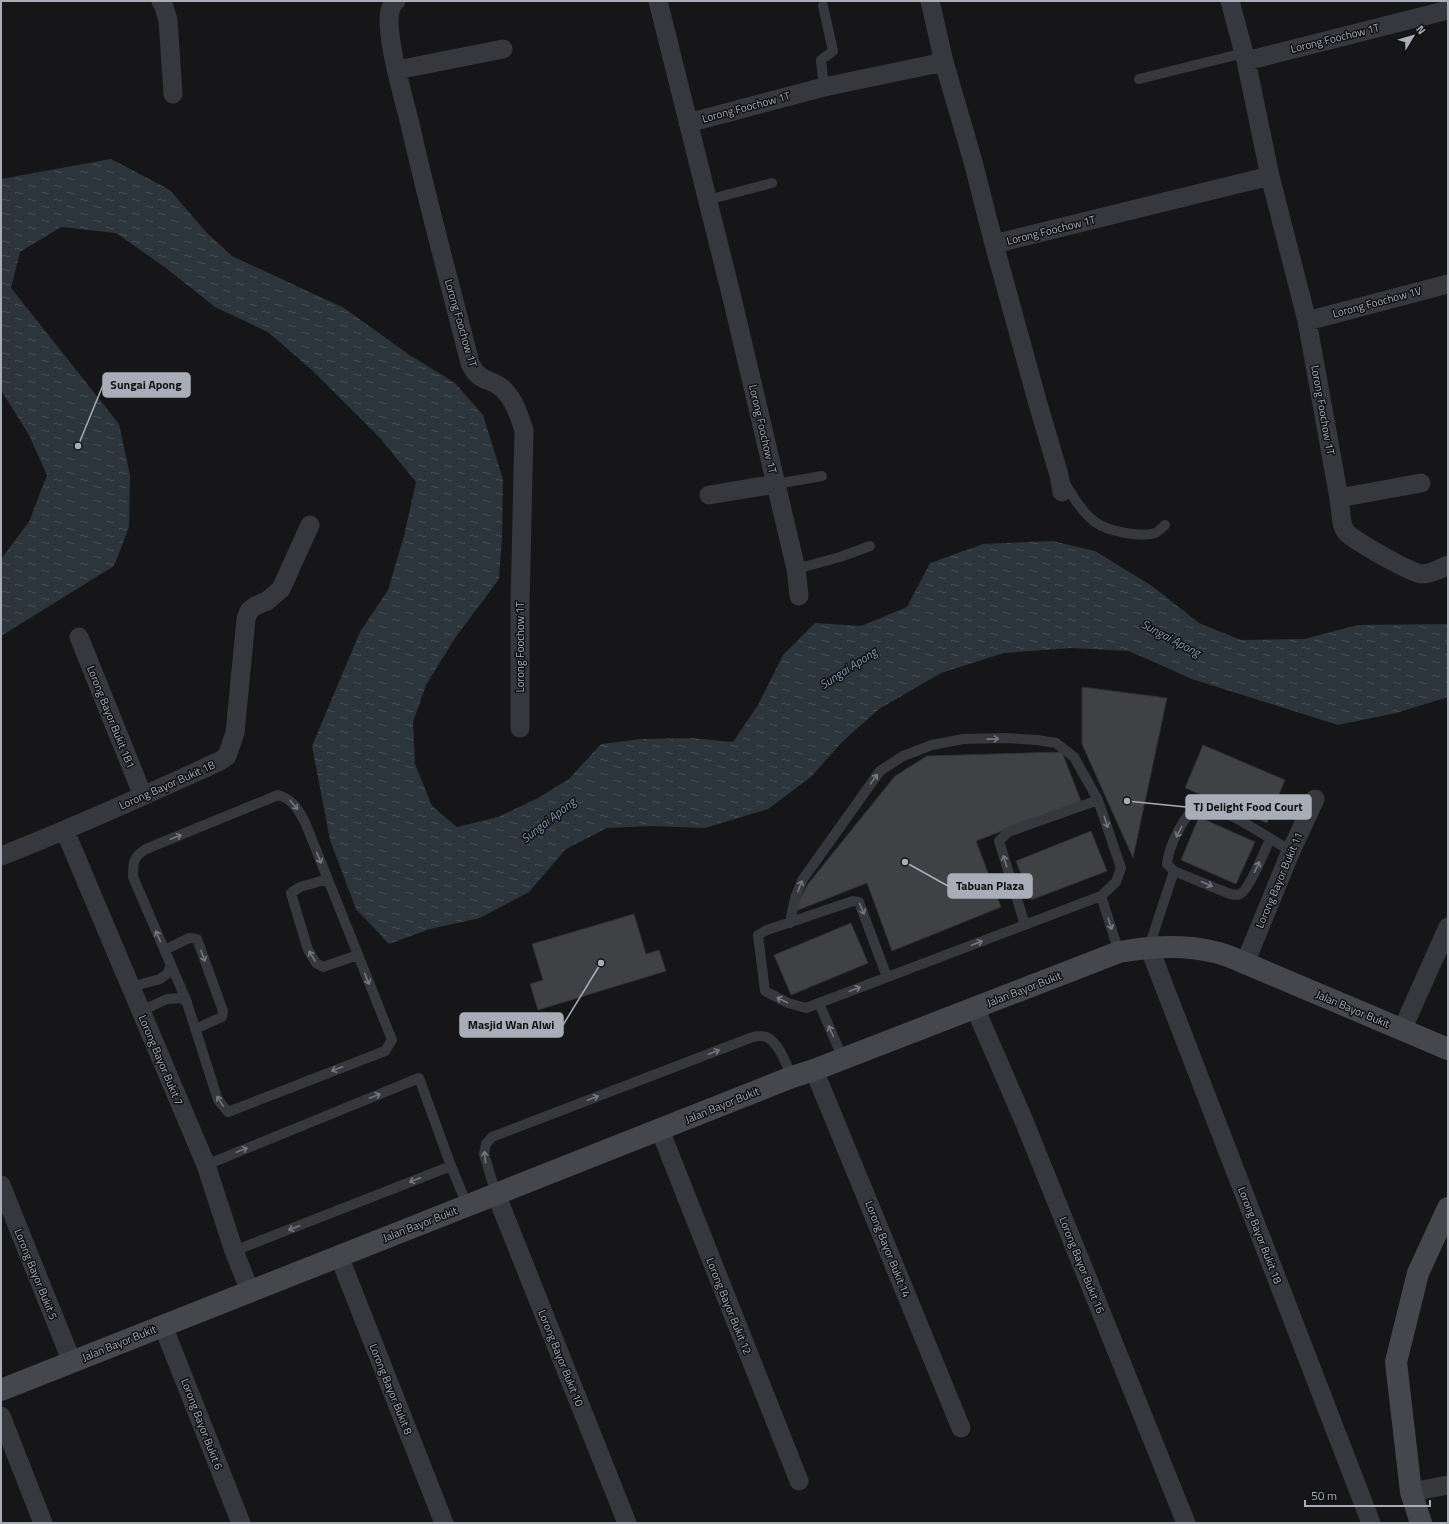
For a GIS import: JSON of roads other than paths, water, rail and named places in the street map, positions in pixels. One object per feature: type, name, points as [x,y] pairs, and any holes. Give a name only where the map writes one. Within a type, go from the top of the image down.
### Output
[{"type":"street","points":[[161,1],[168,20],[173,94]]},
{"type":"street","name":"Lorong Foochow 1T","points":[[396,1],[393,3],[389,12],[393,52],[420,167],[470,363],[479,377],[504,389],[517,409],[524,430],[520,605],[520,728]]},
{"type":"street","name":"Lorong Foochow 1T","points":[[930,1],[944,62],[972,158],[994,244],[1061,484]]},
{"type":"street","name":"Lorong Foochow 1T","points":[[1230,1],[1245,57],[1270,176],[1307,321],[1343,523],[1346,532],[1402,568],[1420,574],[1435,571],[1448,565]]},
{"type":"street","name":"Lorong Foochow 1T","points":[[661,2],[688,123],[796,569],[799,596]]},
{"type":"street","name":"Lorong Foochow 1T","points":[[1245,57],[1448,10]]},
{"type":"street","points":[[397,70],[503,49]]},
{"type":"street","name":"Lorong Foochow 1T","points":[[688,123],[824,86],[944,62]]},
{"type":"street","name":"Lorong Foochow 1T","points":[[994,244],[1270,176]]},
{"type":"street","name":"Lorong Foochow 1V","points":[[1307,321],[1448,284]]},
{"type":"street","points":[[1339,498],[1421,483]]},
{"type":"street","points":[[709,496],[776,484]]},
{"type":"street","name":"Lorong Bayor Bukit 1B","points":[[1,856],[65,831],[220,761],[227,756],[235,732],[246,619],[249,611],[273,597],[280,589],[310,525]]},
{"type":"street","name":"Lorong Bayor Bukit 1B1","points":[[79,637],[143,796]]},
{"type":"street","name":"Lorong Bayor Bukit 11","points":[[1245,963],[1291,850],[1315,799]]},
{"type":"street","name":"Lorong Bayor Bukit 7","points":[[65,831],[206,1165],[234,1251],[250,1291]]},
{"type":"street","points":[[1402,1030],[1448,927]]},
{"type":"street","name":"Jalan Bayor Bukit","points":[[1,1390],[792,1077],[843,1059],[1119,952],[1149,947],[1186,946],[1216,952],[1448,1049]]},
{"type":"street","name":"Lorong Bayor Bukit 18","points":[[1149,947],[1371,1523]]},
{"type":"street","name":"Lorong Bayor Bukit 16","points":[[975,1008],[1024,1121],[1186,1523]]},
{"type":"street","name":"Lorong Bayor Bukit 14","points":[[814,1070],[961,1428]]},
{"type":"street","name":"Lorong Bayor Bukit 12","points":[[660,1130],[799,1482]]},
{"type":"street","name":"Lorong Bayor Bukit 5","points":[[1,1185],[72,1362]]},
{"type":"street","name":"Lorong Bayor Bukit 10","points":[[496,1194],[627,1523]]},
{"type":"street","points":[[1421,1523],[1411,1492],[1396,1362],[1418,1273],[1448,1208]]},
{"type":"street","name":"Lorong Bayor Bukit 8","points":[[338,1256],[444,1523]]},
{"type":"street","name":"Lorong Bayor Bukit 6","points":[[163,1326],[241,1523]]},
{"type":"street","points":[[1,1416],[43,1523]]},
{"type":"street","points":[[1411,1492],[1448,1485]]},
{"type":"lane","points":[[823,6],[833,50],[821,60],[824,86]]},
{"type":"lane","points":[[1139,79],[1245,57]]},
{"type":"lane","points":[[707,200],[772,183]]},
{"type":"lane","points":[[776,484],[822,476]]},
{"type":"lane","points":[[1061,484],[1095,522],[1109,528],[1125,533],[1141,534],[1155,533],[1165,525]]},
{"type":"lane","points":[[796,569],[840,558],[870,546]]},
{"type":"lane","points":[[790,923],[795,898],[803,879],[880,771],[904,756],[932,745],[963,739],[1005,738],[1056,743],[1074,757],[1098,800],[1121,868],[1116,882],[1101,896],[806,1008],[788,1004],[765,991],[758,935],[767,930],[790,923],[853,901],[859,902],[887,977]]},
{"type":"lane","points":[[278,795],[287,797],[305,822],[392,1040],[385,1050],[228,1112],[218,1100],[187,1003],[165,950],[133,877],[133,864],[137,854],[278,795]]},
{"type":"lane","points":[[1025,924],[1000,841],[1008,832],[1098,800]]},
{"type":"lane","points":[[1270,839],[1249,884],[1241,894],[1234,895],[1174,871],[1167,864],[1168,856],[1179,831],[1193,809],[1199,804],[1207,806],[1242,822],[1291,850]]},
{"type":"lane","points":[[1149,947],[1174,871]]},
{"type":"lane","points":[[328,879],[300,887],[291,894],[308,950],[316,963],[323,967],[358,955]]},
{"type":"lane","points":[[1101,896],[1119,952]]},
{"type":"lane","points":[[165,950],[189,938],[197,939],[223,1011],[222,1017],[195,1029]]},
{"type":"lane","points":[[131,987],[160,979],[167,974],[171,965]]},
{"type":"lane","points":[[141,1011],[167,999],[180,998],[187,1003]]},
{"type":"lane","points":[[819,1003],[843,1059]]},
{"type":"lane","points":[[496,1194],[484,1154],[486,1144],[492,1137],[750,1038],[761,1036],[771,1039],[778,1047],[792,1077]]},
{"type":"lane","points":[[206,1165],[419,1078],[467,1205]]},
{"type":"lane","points":[[234,1251],[451,1166]]},
{"type":"water","points":[[111,159],[170,190],[206,232],[232,256],[344,308],[408,354],[455,383],[483,415],[503,479],[502,537],[499,579],[455,638],[426,685],[413,722],[415,764],[432,806],[457,827],[498,817],[538,798],[569,779],[601,744],[642,739],[691,738],[733,742],[758,705],[783,655],[815,623],[861,626],[907,607],[930,563],[983,544],[1052,541],[1095,551],[1152,586],[1199,623],[1241,640],[1304,639],[1358,625],[1448,624],[1448,697],[1396,713],[1338,725],[1192,679],[1129,651],[1072,648],[1004,653],[941,673],[879,709],[842,742],[811,777],[768,809],[705,828],[651,826],[607,828],[566,849],[529,892],[480,918],[430,929],[389,944],[356,909],[330,840],[312,746],[360,632],[388,590],[404,536],[416,482],[380,438],[314,372],[268,332],[215,307],[166,268],[116,233],[61,227],[20,252],[11,288],[119,424],[130,475],[129,527],[114,566],[1,636],[1,559],[29,522],[47,475],[29,435],[1,390],[1,179]]},
{"type":"place","name":"Sungai Apong","points":[[78,446]]},
{"type":"place","name":"TJ Delight Food Court","points":[[1127,801]]},
{"type":"place","name":"Tabuan Plaza","points":[[905,862]]},
{"type":"place","name":"Masjid Wan Alwi","points":[[601,963]]}]
